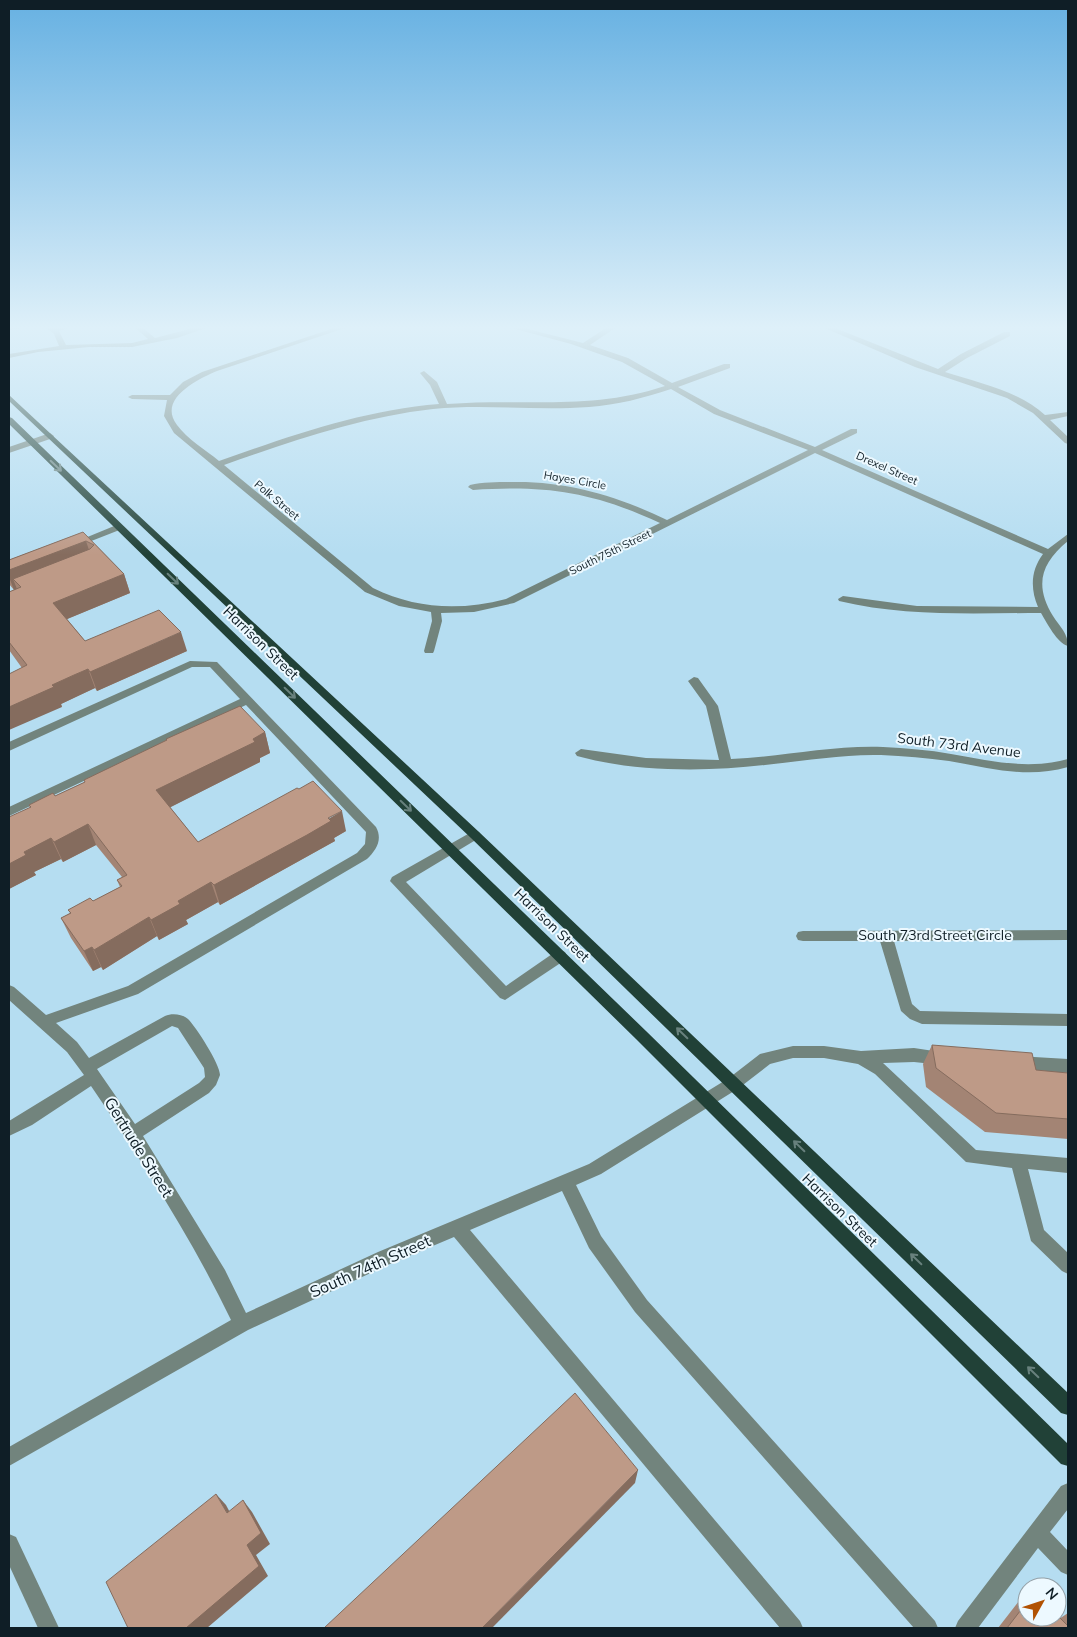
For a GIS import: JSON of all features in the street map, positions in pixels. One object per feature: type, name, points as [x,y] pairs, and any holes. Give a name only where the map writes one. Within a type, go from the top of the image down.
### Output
[{"type":"main road","name":"Harrison Street","points":[[15,402],[475,835],[1068,1406]]},
{"type":"main road","name":"Harrison Street","points":[[9,420],[560,956],[1068,1457]]},
{"type":"street","name":"Polk Street","points":[[170,402],[167,409],[170,424],[369,590],[398,603],[436,610]]},
{"type":"street","points":[[217,465],[292,437],[337,424],[388,413],[444,406],[492,403],[598,404],[608,402]]},
{"type":"street","name":"Drexel Street","points":[[699,402],[716,412],[815,450],[1050,553]]},
{"type":"street","points":[[1021,402],[1036,411],[1068,441]]},
{"type":"street","points":[[1044,418],[1068,414]]},
{"type":"street","name":"South 75th Street","points":[[436,610],[474,610],[510,601],[854,431]]},
{"type":"street","points":[[9,450],[50,436]]},
{"type":"street","name":"Hayes Circle","points":[[473,487],[525,484],[574,489],[621,501],[667,523]]},
{"type":"street","points":[[64,548],[120,527]]},
{"type":"street","points":[[1068,536],[1041,564],[1037,579],[1039,597],[1044,610],[1053,626],[1068,644]]},
{"type":"street","points":[[843,598],[870,605],[896,608],[1044,610]]},
{"type":"street","points":[[429,651],[438,621],[436,610]]},
{"type":"street","points":[[9,747],[190,664],[207,662],[213,664],[372,830],[374,839],[369,849],[362,856],[133,990],[45,1021]]},
{"type":"street","points":[[694,681],[712,706],[726,764]]},
{"type":"street","points":[[9,812],[247,700]]},
{"type":"street","name":"South 73rd Avenue","points":[[581,753],[617,761],[700,765],[864,751],[934,755],[1024,768],[1058,767],[1068,763]]},
{"type":"street","points":[[475,835],[397,881],[505,994],[560,956]]},
{"type":"street","name":"South 73rd Street Circle","points":[[802,936],[1068,934]]},
{"type":"street","points":[[885,935],[906,1008],[915,1015],[922,1018],[1068,1020]]},
{"type":"street","name":"Gertrude Street","points":[[9,991],[72,1047],[134,1134],[219,1276],[242,1324]]},
{"type":"street","points":[[9,1130],[26,1120],[90,1072],[162,1023],[177,1020],[183,1024],[211,1064],[214,1071],[213,1077],[204,1088],[134,1134]]},
{"type":"street","name":"South 74th Street","points":[[9,1457],[242,1324],[384,1258],[566,1182],[616,1158],[734,1083],[765,1059],[793,1052],[824,1052],[860,1058]]},
{"type":"street","points":[[860,1058],[914,1055],[954,1059]]},
{"type":"street","points":[[860,1058],[880,1069],[972,1157],[1068,1165]]},
{"type":"street","points":[[1002,1062],[1068,1066]]},
{"type":"street","points":[[1018,1161],[1037,1235],[1068,1265]]},
{"type":"street","points":[[566,1182],[595,1242],[641,1306],[928,1628]]},
{"type":"street","points":[[458,1228],[794,1628]]},
{"type":"street","points":[[965,1628],[1068,1493]]},
{"type":"street","points":[[1038,1533],[1068,1565]]},
{"type":"street","points":[[9,1544],[50,1628]]},
{"type":"building","points":[[83,532],[124,574],[53,603],[85,641],[159,610],[181,632],[90,672],[88,669],[74,675],[52,685],[54,687],[9,707],[9,674],[27,665],[9,642],[9,592],[21,587],[13,579],[90,549],[94,545],[86,541],[9,570],[9,560]]},
{"type":"building","points":[[240,706],[265,732],[253,739],[255,742],[156,790],[198,842],[313,781],[342,811],[328,818],[331,821],[307,835],[214,885],[211,882],[178,901],[180,904],[151,920],[149,917],[94,950],[92,947],[84,951],[61,918],[71,913],[68,910],[90,898],[93,901],[122,886],[117,880],[127,875],[88,824],[54,842],[51,838],[24,852],[26,855],[9,864],[9,817],[31,807],[29,805],[53,793],[55,796],[166,739]]},
{"type":"building","points":[[932,1045],[1032,1053],[1036,1070],[1068,1073],[1068,1119],[996,1113],[936,1068]]},
{"type":"building","points":[[575,1393],[638,1470],[482,1628],[324,1628]]},
{"type":"building","points":[[216,1494],[227,1513],[243,1500],[261,1533],[247,1545],[259,1566],[186,1628],[128,1628],[106,1582]]},
{"type":"building","points":[[1017,1615],[1017,1627],[1067,1627],[1068,1623],[1068,1628],[1007,1628]]}]
